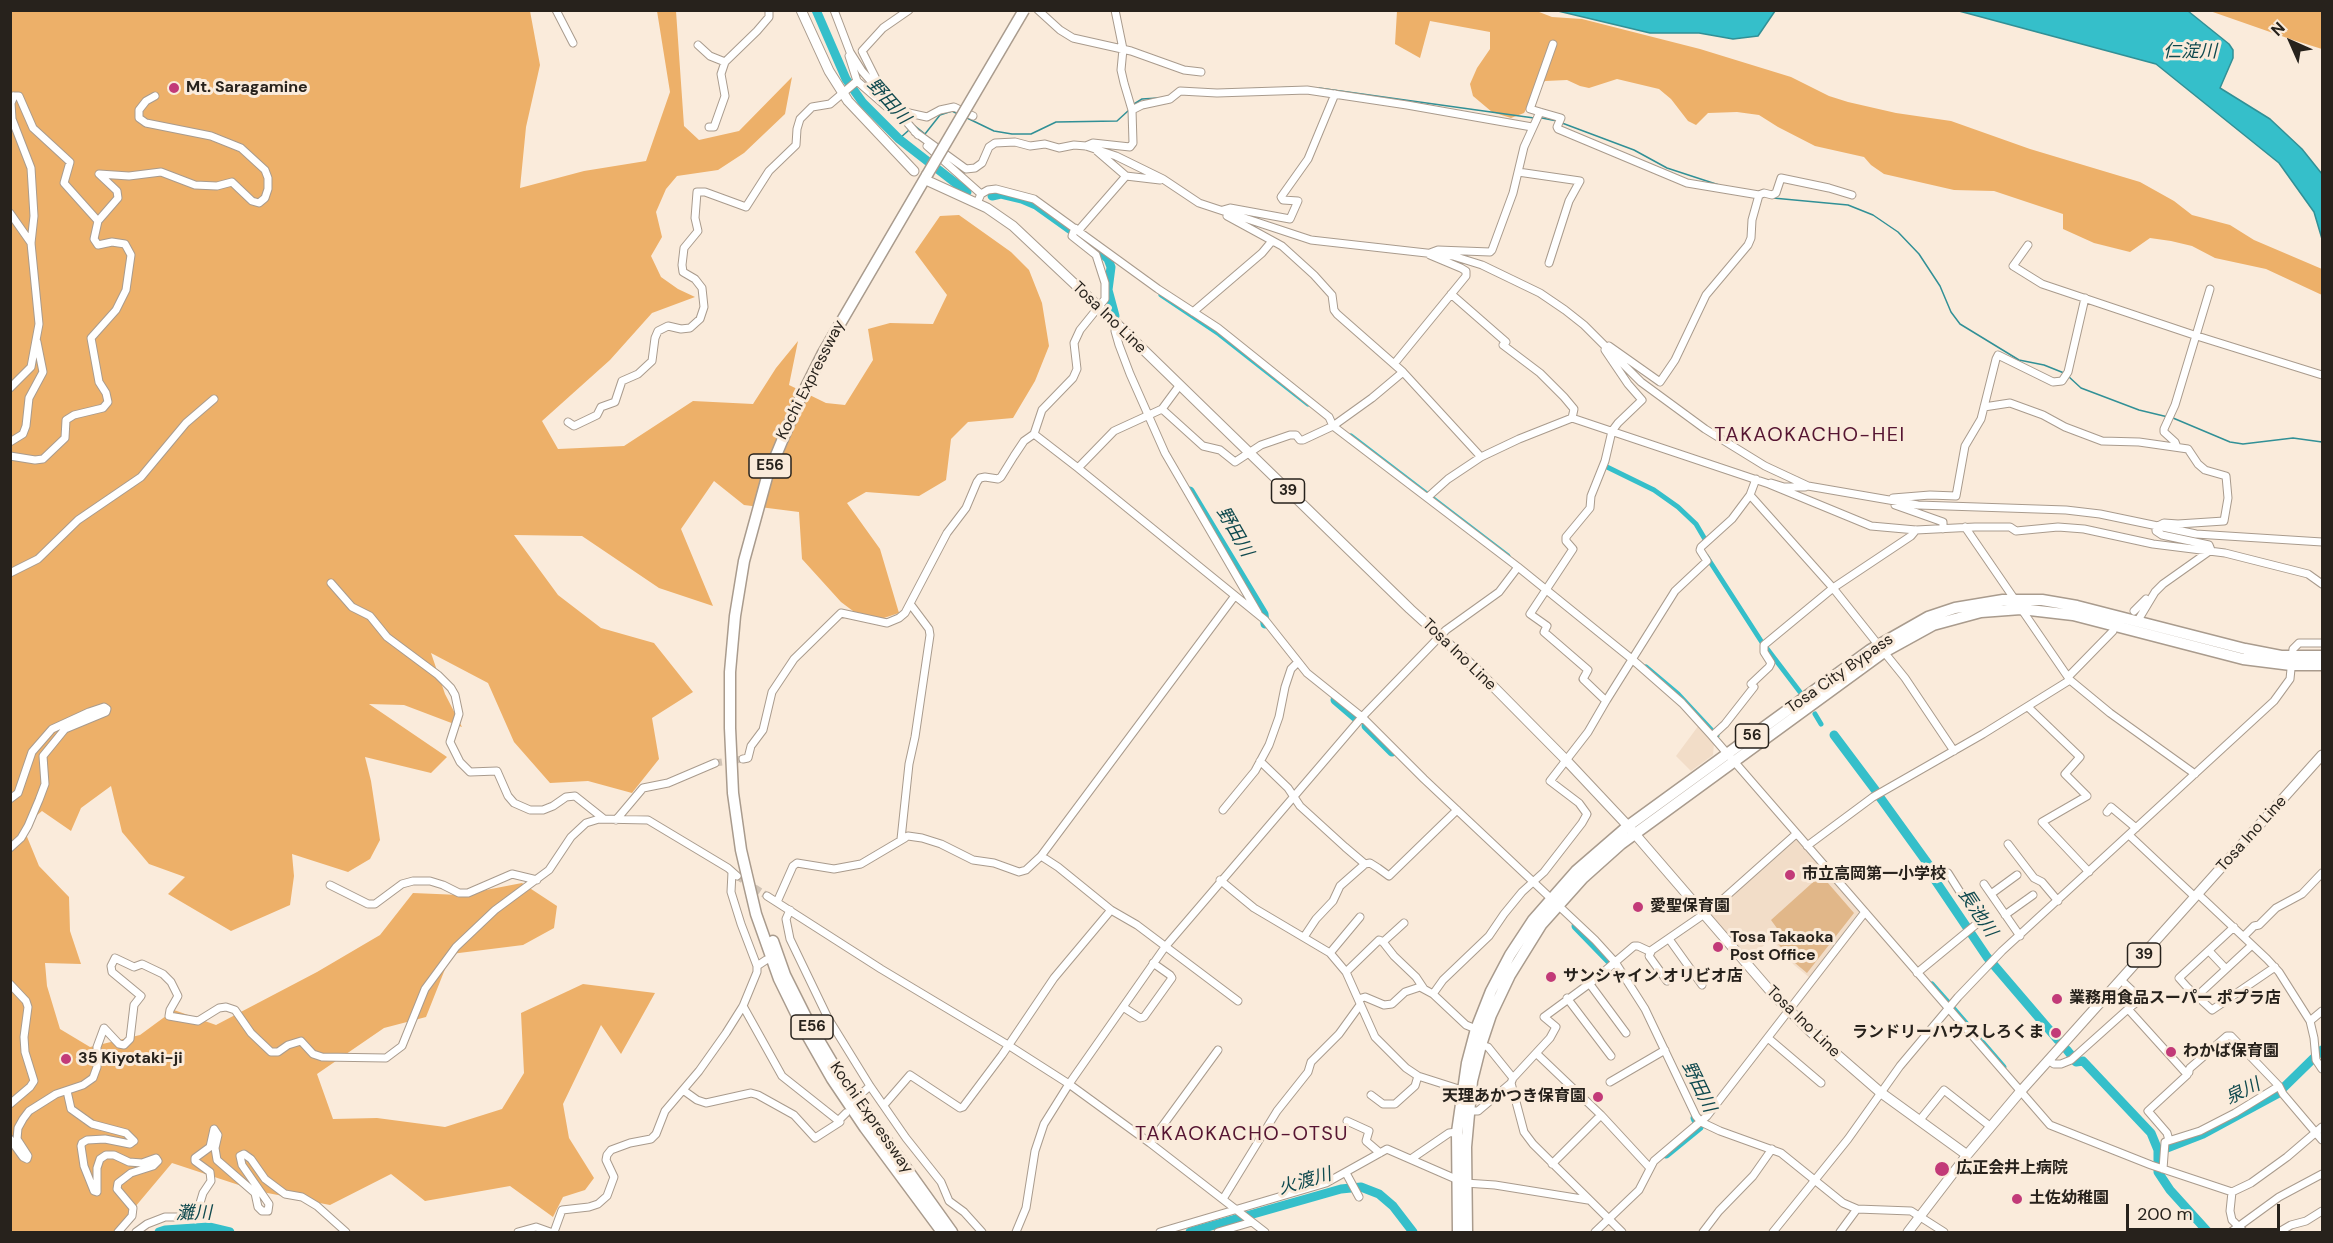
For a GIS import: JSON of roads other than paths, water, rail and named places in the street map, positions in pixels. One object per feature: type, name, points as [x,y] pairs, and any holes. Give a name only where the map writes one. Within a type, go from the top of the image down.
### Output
[{"type":"highway","name":"Kochi Expressway","points":[[942,1233],[832,1079],[779,979],[756,914],[741,850],[733,793],[730,672],[735,616],[744,561],[767,477],[797,405],[823,352],[1024,10]]},
{"type":"highway","name":"Tosa City Bypass","points":[[1467,1233],[1457,1132],[1476,1029],[1491,991],[1510,955],[1533,920],[1582,878],[1631,830],[1881,648],[1951,619],[2042,600],[2136,616],[2291,661],[2322,656]]},
{"type":"highway","name":"Tosa City Bypass","points":[[2018,604],[2073,615],[2110,629],[2243,659],[2322,665]]},
{"type":"highway","name":"Kochi Expressway","points":[[733,793],[763,914],[785,975],[810,1025],[839,1074],[953,1233]]},
{"type":"highway","name":"Tosa City Bypass","points":[[1458,1233],[1468,1111],[1466,1091],[1491,1015],[1510,975],[1554,901]]},
{"type":"main road","points":[[801,10],[823,60],[863,119],[915,171]]},
{"type":"main road","name":"Tosa Ino Line","points":[[927,178],[979,199],[1012,226],[1116,323],[1248,453],[1476,669],[1566,760],[1631,830],[1789,1010],[1880,1092],[1967,1155]]},
{"type":"main road","name":"Tosa Ino Line","points":[[1908,1233],[1967,1155],[2020,1092],[2322,755]]},
{"type":"street","points":[[556,10],[573,43]]},
{"type":"street","points":[[709,128],[714,127],[725,96],[721,74],[725,62],[757,31],[768,17],[769,10]]},
{"type":"street","points":[[834,10],[850,52],[862,71],[936,156],[979,199],[988,190],[996,189],[1024,195],[1034,200],[1075,232],[1218,328],[1329,417],[1334,426],[1430,495],[1634,659],[1682,703],[1714,734],[1730,758],[1919,971],[2050,1125],[2151,1165],[2232,1192],[2251,1183],[2317,1130]]},
{"type":"street","points":[[894,107],[875,80],[862,51],[883,28],[909,10]]},
{"type":"street","points":[[1038,10],[1060,30],[1073,38],[1122,50],[1169,66],[1201,72]]},
{"type":"street","points":[[1086,146],[1093,143],[1130,147],[1133,143],[1132,110],[1122,76],[1122,50],[1114,10]]},
{"type":"street","points":[[1553,44],[1530,109],[1539,115],[1561,118],[1558,129],[1687,183],[1759,195],[1764,193],[1772,195],[1776,193],[1780,178],[1852,195]]},
{"type":"street","points":[[698,45],[710,56],[725,62]]},
{"type":"street","points":[[850,52],[849,57],[856,81],[887,107],[927,117],[940,110],[954,107],[973,116]]},
{"type":"street","points":[[568,422],[574,426],[597,415],[601,407],[615,402],[622,381],[638,374],[652,361],[658,331],[668,327],[681,330],[690,328],[700,319],[704,307],[702,288],[695,279],[683,272],[682,265],[683,249],[698,231],[695,218],[697,192],[705,192],[746,207],[769,171],[796,145],[800,120],[812,107],[828,105],[856,81]]},
{"type":"street","points":[[1132,110],[1142,105],[1170,99],[1180,91],[1217,93],[1307,90],[1532,127]]},
{"type":"street","points":[[1221,210],[1230,208],[1290,219],[1298,201],[1283,200],[1281,197],[1308,159],[1335,94]]},
{"type":"street","points":[[10,388],[31,367],[39,324],[31,243],[33,216],[31,168],[12,119],[12,96],[19,96],[33,128],[70,162],[64,183],[98,221]]},
{"type":"street","points":[[10,456],[43,459],[65,438],[66,420],[74,415],[103,408],[108,402],[106,393],[99,382],[91,338],[116,310],[126,290],[130,255],[125,244],[112,242],[98,245],[94,239],[98,221],[118,198],[117,191],[99,174],[129,176],[161,172],[195,185],[217,186],[232,182],[252,201],[259,204],[265,198],[268,178],[265,171],[241,148],[211,136],[146,123],[139,118],[139,110],[146,101],[155,96]]},
{"type":"street","points":[[1428,254],[1438,250],[1490,252],[1506,213],[1532,127],[1539,115]]},
{"type":"street","points":[[915,132],[966,169],[975,168],[982,163],[989,147],[995,143],[1015,142],[1030,146],[1045,144],[1059,148],[1074,145],[1086,146],[1116,156],[1163,179],[1191,199],[1311,240],[1453,256],[1482,265],[1540,293],[1584,325],[1641,382],[1705,429],[1765,466],[1808,486]]},
{"type":"street","points":[[1095,149],[1126,176],[1163,179]]},
{"type":"street","points":[[1518,172],[1580,181],[1569,201],[1549,263]]},
{"type":"street","points":[[1075,232],[1126,176]]},
{"type":"street","points":[[1604,345],[1612,348],[1660,382],[1675,360],[1706,295],[1748,245],[1759,195]]},
{"type":"street","points":[[1221,210],[1288,251],[1314,275],[1332,295],[1334,310],[1337,314],[1403,372],[1481,456]]},
{"type":"street","points":[[10,213],[31,243]]},
{"type":"street","points":[[743,759],[748,758],[751,746],[763,730],[769,701],[777,684],[794,659],[841,613],[887,623],[899,618],[911,605],[947,533],[966,508],[977,482],[985,477],[998,479],[1001,477],[1019,448],[1034,434],[1042,410],[1076,373],[1074,343],[1080,330],[1105,299],[1101,267],[1096,255],[1075,232]]},
{"type":"street","points":[[1193,312],[1262,253],[1272,241]]},
{"type":"street","points":[[2028,245],[2013,266],[2042,284],[2322,375]]},
{"type":"street","points":[[1394,364],[1466,276],[1466,271],[1428,254]]},
{"type":"street","points":[[2177,447],[2164,429],[2175,405],[2210,289]]},
{"type":"street","points":[[1451,294],[1506,342],[1503,345],[1540,373],[1564,397],[1574,409],[1572,418]]},
{"type":"street","points":[[1890,501],[1893,498],[1930,495],[1956,496],[1965,446],[1981,419],[1998,355],[2053,382],[2062,381],[2067,375],[2085,298]]},
{"type":"street","points":[[1116,323],[1115,331],[1119,345],[1165,453],[1262,617],[1296,664],[1362,717],[1456,811],[1574,919],[1615,962],[1645,1009],[1699,1124],[1781,1153],[1843,1203],[1857,1209],[1911,1210],[1944,1233]]},
{"type":"street","points":[[10,442],[22,434],[26,426],[29,398],[43,372],[36,340]]},
{"type":"street","points":[[1604,345],[1605,351],[1642,400],[1612,431],[1590,508],[1566,537],[1566,541],[1573,549],[1530,614],[1547,626],[1544,632],[1588,670],[1583,679],[1606,701]]},
{"type":"street","points":[[1162,409],[1203,446],[1220,450],[1233,462],[1261,445],[1290,435],[1296,435],[1303,440],[1334,426],[1403,372]]},
{"type":"street","points":[[1078,468],[1109,434],[1162,409],[1179,386]]},
{"type":"street","points":[[10,573],[38,559],[78,520],[141,477],[150,469],[174,435],[199,410],[214,399]]},
{"type":"street","points":[[1984,407],[2010,404],[2043,415],[2065,427],[2102,441],[2139,442],[2188,449],[2205,470],[2226,476],[2228,498],[2226,518],[2220,522],[2164,523],[2156,527]]},
{"type":"street","points":[[1430,495],[1481,456],[1572,418],[1756,479],[1859,522],[1916,530],[2010,527],[2016,531],[2058,526],[2101,531],[2154,544],[2211,550],[2308,574],[2322,584]]},
{"type":"street","points":[[1034,434],[1234,597],[1262,617]]},
{"type":"street","points":[[1433,994],[1450,973],[1489,936],[1522,892],[1545,872],[1587,814],[1579,804],[1550,782],[1588,732],[1676,591],[1707,561],[1700,550],[1701,547],[1732,519],[1750,495],[1756,479]]},
{"type":"street","points":[[1769,484],[1784,487],[1808,486],[1890,501],[1948,507],[2066,510],[2100,514],[2156,527],[2237,538],[2322,542]]},
{"type":"street","points":[[1750,495],[1833,588],[1905,678],[1954,751]]},
{"type":"street","points":[[1890,501],[1892,504],[1943,522],[1943,529]]},
{"type":"street","points":[[1965,527],[2069,678],[2110,713],[2195,774]]},
{"type":"street","points":[[2156,527],[2156,531],[2162,534],[2209,545],[2211,550]]},
{"type":"street","points":[[1714,734],[1754,687],[1751,684],[1769,667],[1771,663],[1764,652],[1764,645],[1833,588],[1901,543],[1916,530]]},
{"type":"street","points":[[2136,616],[2163,584],[2211,550]]},
{"type":"street","points":[[1016,1233],[1026,1208],[1036,1145],[1044,1124],[1069,1084],[1165,947],[1362,717],[1440,637],[1499,592],[1518,567]]},
{"type":"street","points":[[331,583],[352,607],[370,616],[387,637],[438,675],[451,688],[459,714],[450,742],[460,762],[470,772],[497,771],[508,796],[514,803],[530,810],[543,810],[566,797],[575,796],[604,819]]},
{"type":"street","points":[[911,605],[929,629],[930,635],[909,764],[901,839],[908,836],[932,841],[973,860],[994,863],[1016,873],[1026,870],[1041,856],[1234,597]]},
{"type":"street","points":[[2082,664],[2095,642],[2110,629]]},
{"type":"street","points":[[1807,846],[1873,796],[2028,707],[2069,678],[2112,631],[2110,629]]},
{"type":"street","points":[[1773,1233],[1815,1181],[1880,1092],[1949,1008],[1991,962],[2283,692],[2290,679],[2293,649],[2299,643],[2322,643]]},
{"type":"street","points":[[1223,810],[1260,761],[1277,723],[1285,687],[1296,664]]},
{"type":"street","points":[[10,800],[18,793],[32,752],[52,729],[89,712],[104,707],[107,709],[106,712],[65,729],[47,750],[43,756],[45,784],[39,800],[21,838],[10,848]]},
{"type":"street","points":[[2028,707],[2080,757],[2065,774],[2087,796],[2042,822],[2089,872]]},
{"type":"street","points":[[1260,761],[1323,826],[1365,864]]},
{"type":"street","points":[[616,820],[643,788],[668,783],[715,763]]},
{"type":"street","points":[[2107,812],[2111,807],[2136,828]]},
{"type":"street","points":[[1304,937],[1316,919],[1333,901],[1340,886],[1365,864],[1370,863],[1389,876],[1456,811]]},
{"type":"street","points":[[10,1139],[27,1159],[28,1156],[17,1139],[22,1119],[40,1103],[56,1094],[83,1086],[93,1078],[97,1067],[97,1047],[104,1028],[119,1044],[124,1045],[130,1039],[134,1005],[141,996],[112,972],[111,966],[115,958],[134,967],[142,964],[163,974],[171,982],[178,996],[169,1016],[198,1020],[219,1008],[226,1007],[235,1010],[251,1033],[271,1052],[278,1052],[288,1045],[301,1041],[313,1053],[322,1057],[386,1058],[402,1046],[425,989],[456,947],[488,916],[549,870],[571,837],[586,823],[604,819],[642,818],[728,868],[734,874],[731,892],[757,966],[757,972],[743,1006],[720,1043],[665,1111],[656,1134],[651,1139],[611,1150],[607,1155],[606,1160],[614,1177],[607,1196],[598,1204],[589,1207],[562,1210],[552,1233],[536,1227],[518,1233]]},
{"type":"street","points":[[1667,981],[1649,956],[1651,952],[1704,914],[1796,834]]},
{"type":"street","points":[[2129,835],[2244,936],[2275,967],[2310,1021],[2315,1058],[2322,1069]]},
{"type":"street","points":[[777,902],[793,866],[797,863],[834,869],[861,864],[908,836]]},
{"type":"street","points":[[2008,844],[2034,878],[2042,882],[2058,901]]},
{"type":"street","points":[[1041,856],[1111,910],[1131,920],[1238,1001]]},
{"type":"street","points":[[1919,971],[1979,922],[1948,873]]},
{"type":"street","points":[[2244,936],[2276,908],[2302,894],[2322,873]]},
{"type":"street","points":[[330,885],[368,904],[375,904],[402,884],[413,881],[430,881],[459,893],[468,893],[512,874],[537,880]]},
{"type":"street","points":[[1991,894],[2017,875]]},
{"type":"street","points":[[1221,880],[1254,908],[1330,953],[1346,972],[1375,1038],[1406,1068],[1418,1076],[1466,1091]]},
{"type":"street","points":[[1984,884],[2020,936]]},
{"type":"street","points":[[2005,915],[2032,895]]},
{"type":"street","points":[[766,896],[1069,1084],[1150,1143],[1265,1233]]},
{"type":"street","points":[[790,910],[786,922],[787,942],[828,1018],[870,1086],[906,1138],[932,1168],[949,1201],[964,1212],[982,1233]]},
{"type":"street","points":[[884,1105],[910,1075],[960,1108],[963,1107],[1054,978],[1111,910]]},
{"type":"street","points":[[1595,1233],[1632,1200],[1654,1161],[1699,1124],[1729,1089],[1865,912]]},
{"type":"street","points":[[1330,953],[1360,917]]},
{"type":"street","points":[[1383,942],[1404,923]]},
{"type":"street","points":[[2234,927],[2209,951],[2177,975],[2197,996],[2212,1010],[2275,967]]},
{"type":"street","points":[[1670,939],[1702,985]]},
{"type":"street","points":[[1346,972],[1379,940],[1416,977],[1424,989]]},
{"type":"street","points":[[2197,996],[2252,945]]},
{"type":"street","points":[[1468,1111],[1478,1111],[1512,1081],[1550,1038],[1556,1027],[1544,1017],[1634,946],[1651,952]]},
{"type":"street","points":[[2209,951],[2226,969]]},
{"type":"street","points":[[757,966],[766,960]]},
{"type":"street","points":[[1123,1007],[1140,1018],[1144,1017],[1172,978],[1153,963]]},
{"type":"street","points":[[2048,1060],[2055,1064],[2071,1060],[2141,999],[2121,980]]},
{"type":"street","points":[[1589,983],[1626,1033]]},
{"type":"street","points":[[10,984],[26,1001],[28,1007],[24,1037],[25,1052],[34,1081],[10,1104]]},
{"type":"street","points":[[1223,1199],[1277,1111],[1308,1072],[1311,1062],[1339,1034],[1359,1002],[1365,997],[1384,1005],[1392,1004],[1405,992],[1420,987],[1433,994],[1466,1024],[1476,1029]]},
{"type":"street","points":[[1567,998],[1611,1056]]},
{"type":"street","points":[[743,1006],[782,1076],[839,1120]]},
{"type":"street","points":[[2128,1009],[2184,1071],[2188,1071]]},
{"type":"street","points":[[2310,1021],[2322,1011]]},
{"type":"street","points":[[2169,1140],[2167,1132],[2148,1111],[2187,1076],[2190,1068],[2227,1036],[2230,1036],[2281,1089],[2317,1130],[2322,1140]]},
{"type":"street","points":[[1767,1038],[1821,1083]]},
{"type":"street","points":[[1481,1045],[1488,1047],[1512,1081],[1524,1132],[1552,1164],[1622,1233]]},
{"type":"street","points":[[1150,1143],[1218,1050]]},
{"type":"street","points":[[1610,1082],[1663,1051]]},
{"type":"street","points":[[1536,1053],[1601,1115],[1650,1168]]},
{"type":"street","points":[[1371,1095],[1383,1104],[1395,1104],[1415,1086],[1418,1076]]},
{"type":"street","points":[[861,1094],[870,1086]]},
{"type":"street","points":[[2162,1169],[2164,1145],[2169,1140],[2200,1131],[2281,1089]]},
{"type":"street","points":[[683,1090],[697,1100],[706,1102],[751,1094],[758,1095],[794,1115],[815,1138],[840,1122],[839,1120],[846,1113]]},
{"type":"street","points":[[1919,1121],[1944,1090],[1991,1127]]},
{"type":"street","points":[[67,1091],[71,1109],[92,1124],[126,1133],[134,1141],[130,1144],[105,1139],[87,1140],[82,1143],[84,1166],[94,1191],[98,1192],[97,1168],[100,1159],[106,1155],[114,1155],[129,1162],[142,1163],[156,1158],[158,1161],[153,1166],[131,1173],[118,1183],[117,1189],[132,1208],[132,1216],[118,1233]]},
{"type":"street","points":[[1552,1164],[1601,1115]]},
{"type":"street","points":[[1347,1121],[1369,1131],[1366,1141],[1380,1153]]},
{"type":"street","points":[[136,1233],[147,1224],[165,1217],[192,1217],[197,1213],[203,1193],[211,1181],[210,1172],[195,1161],[195,1158],[210,1148],[214,1129],[218,1135],[215,1148],[217,1160],[255,1193],[258,1207],[262,1211],[268,1210],[269,1204],[246,1173],[240,1160],[240,1156],[244,1154],[251,1159],[265,1179],[285,1194],[302,1197],[317,1206],[346,1233]]},
{"type":"street","points":[[1411,1159],[1449,1133],[1457,1132]]},
{"type":"street","points":[[1160,1233],[1174,1231],[1348,1176],[1387,1149],[1461,1181],[1588,1200]]},
{"type":"street","points":[[1704,1233],[1719,1211],[1754,1176],[1772,1149]]},
{"type":"street","points":[[2231,1233],[2279,1197],[2322,1174]]},
{"type":"street","points":[[1348,1176],[1359,1197]]},
{"type":"street","points":[[2232,1192],[2230,1210],[2232,1220],[2244,1233]]},
{"type":"street","points":[[1840,1233],[1857,1209]]},
{"type":"street","points":[[2279,1233],[2322,1211]]},
{"type":"street","points":[[1218,1233],[1229,1231],[1251,1221]]},
{"type":"water","points":[[1558,11],[1775,11],[1758,36],[1733,39],[1699,33],[1650,33]]},
{"type":"water","name":"仁淀川","points":[[1959,11],[2188,11],[2229,44],[2233,50],[2233,58],[2220,88],[2270,119],[2302,149],[2322,174],[2322,239],[2314,212],[2279,163],[2156,64]]},
{"type":"waterway","name":"野田川","points":[[816,10],[846,79],[863,103],[899,139],[967,192]]},
{"type":"waterway","points":[[1217,90],[1302,87]]},
{"type":"waterway","points":[[1319,88],[1534,118]]},
{"type":"waterway","points":[[1134,104],[1142,99],[1158,98]]},
{"type":"waterway","points":[[965,117],[994,131],[1031,134],[1056,122],[1117,121],[1129,110]]},
{"type":"waterway","points":[[915,126],[925,134],[940,115],[952,111],[958,114]]},
{"type":"waterway","points":[[1542,118],[1557,121]]},
{"type":"waterway","points":[[1562,123],[1634,150],[1667,168],[1719,185]]},
{"type":"waterway","points":[[899,139],[909,130]]},
{"type":"waterway","name":"野田川","points":[[992,196],[1001,194],[1036,205],[1099,250],[1108,259],[1111,267],[1108,290],[1115,316]]},
{"type":"waterway","points":[[1773,198],[1848,205],[1873,215],[1898,232],[1919,254],[1940,286],[1951,312],[1960,324],[2019,360],[2044,365],[2064,373]]},
{"type":"waterway","points":[[1161,295],[1219,334],[1308,404]]},
{"type":"waterway","points":[[2068,376],[2081,388],[2139,410],[2168,417]]},
{"type":"waterway","points":[[2173,418],[2230,442],[2243,444],[2293,438],[2322,442]]},
{"type":"waterway","points":[[1351,436],[1508,556]]},
{"type":"waterway","points":[[1607,467],[1654,490],[1678,507],[1696,524],[1706,541]]},
{"type":"waterway","name":"野田川","points":[[1190,491],[1264,614],[1265,624]]},
{"type":"waterway","points":[[1707,557],[1763,644]]},
{"type":"waterway","points":[[1765,646],[1800,692]]},
{"type":"waterway","points":[[1646,667],[1678,694],[1717,736]]},
{"type":"waterway","name":"野田川","points":[[1335,700],[1356,718]]},
{"type":"waterway","points":[[1815,714],[1821,724]]},
{"type":"waterway","name":"野田川","points":[[1366,726],[1392,752]]},
{"type":"waterway","name":"長池川","points":[[1834,735],[1876,791]]},
{"type":"waterway","name":"長池川","points":[[1879,796],[1931,868],[1935,880],[1987,957],[2058,1040]]},
{"type":"waterway","name":"野田川","points":[[1576,926],[1611,962]]},
{"type":"waterway","points":[[1932,984],[1948,1002]]},
{"type":"waterway","points":[[1954,1009],[2004,1067]]},
{"type":"waterway","name":"長池川","points":[[2067,1050],[2071,1055]]},
{"type":"waterway","name":"泉川","points":[[2167,1148],[2203,1134],[2277,1094],[2322,1050]]},
{"type":"waterway","name":"長池川","points":[[2076,1062],[2083,1061],[2151,1133],[2158,1150],[2158,1172],[2170,1190],[2208,1232]]},
{"type":"waterway","name":"野田川","points":[[1666,1154],[1699,1127],[1695,1118]]},
{"type":"waterway","name":"火渡川","points":[[1190,1232],[1341,1189],[1361,1187],[1379,1194],[1393,1206],[1413,1232]]},
{"type":"waterway","name":"灘川","points":[[159,1232],[209,1227],[230,1232]]},
{"type":"tunnel","points":[[715,763],[743,759]]},
{"type":"tunnel","points":[[737,876],[767,896]]},
{"type":"place","name":"Mt. Saragamine","points":[[174,88]]},
{"type":"place","name":"市立高岡第一小学校","points":[[1790,875]]},
{"type":"place","name":"愛聖保育園","points":[[1638,907]]},
{"type":"place","name":"Tosa Takaoka Post Office","points":[[1718,947]]},
{"type":"place","name":"サンシャイン オリビオ店","points":[[1551,977]]},
{"type":"place","name":"業務用食品スーパー ポプラ店","points":[[2057,999]]},
{"type":"place","name":"ランドリーハウスしろくま","points":[[2056,1033]]},
{"type":"place","name":"わかば保育園","points":[[2171,1052]]},
{"type":"place","name":"35 Kiyotaki-ji","points":[[66,1059]]},
{"type":"place","name":"天理あかつき保育園","points":[[1598,1097]]},
{"type":"place","name":"広正会井上病院","points":[[1942,1169]]},
{"type":"place","name":"土佐幼稚園","points":[[2017,1199]]},
{"type":"district","name":"TAKAOKACHO-HEI","points":[[1810,436]]},
{"type":"district","name":"TAKAOKACHO-OTSU","points":[[1242,1135]]}]
